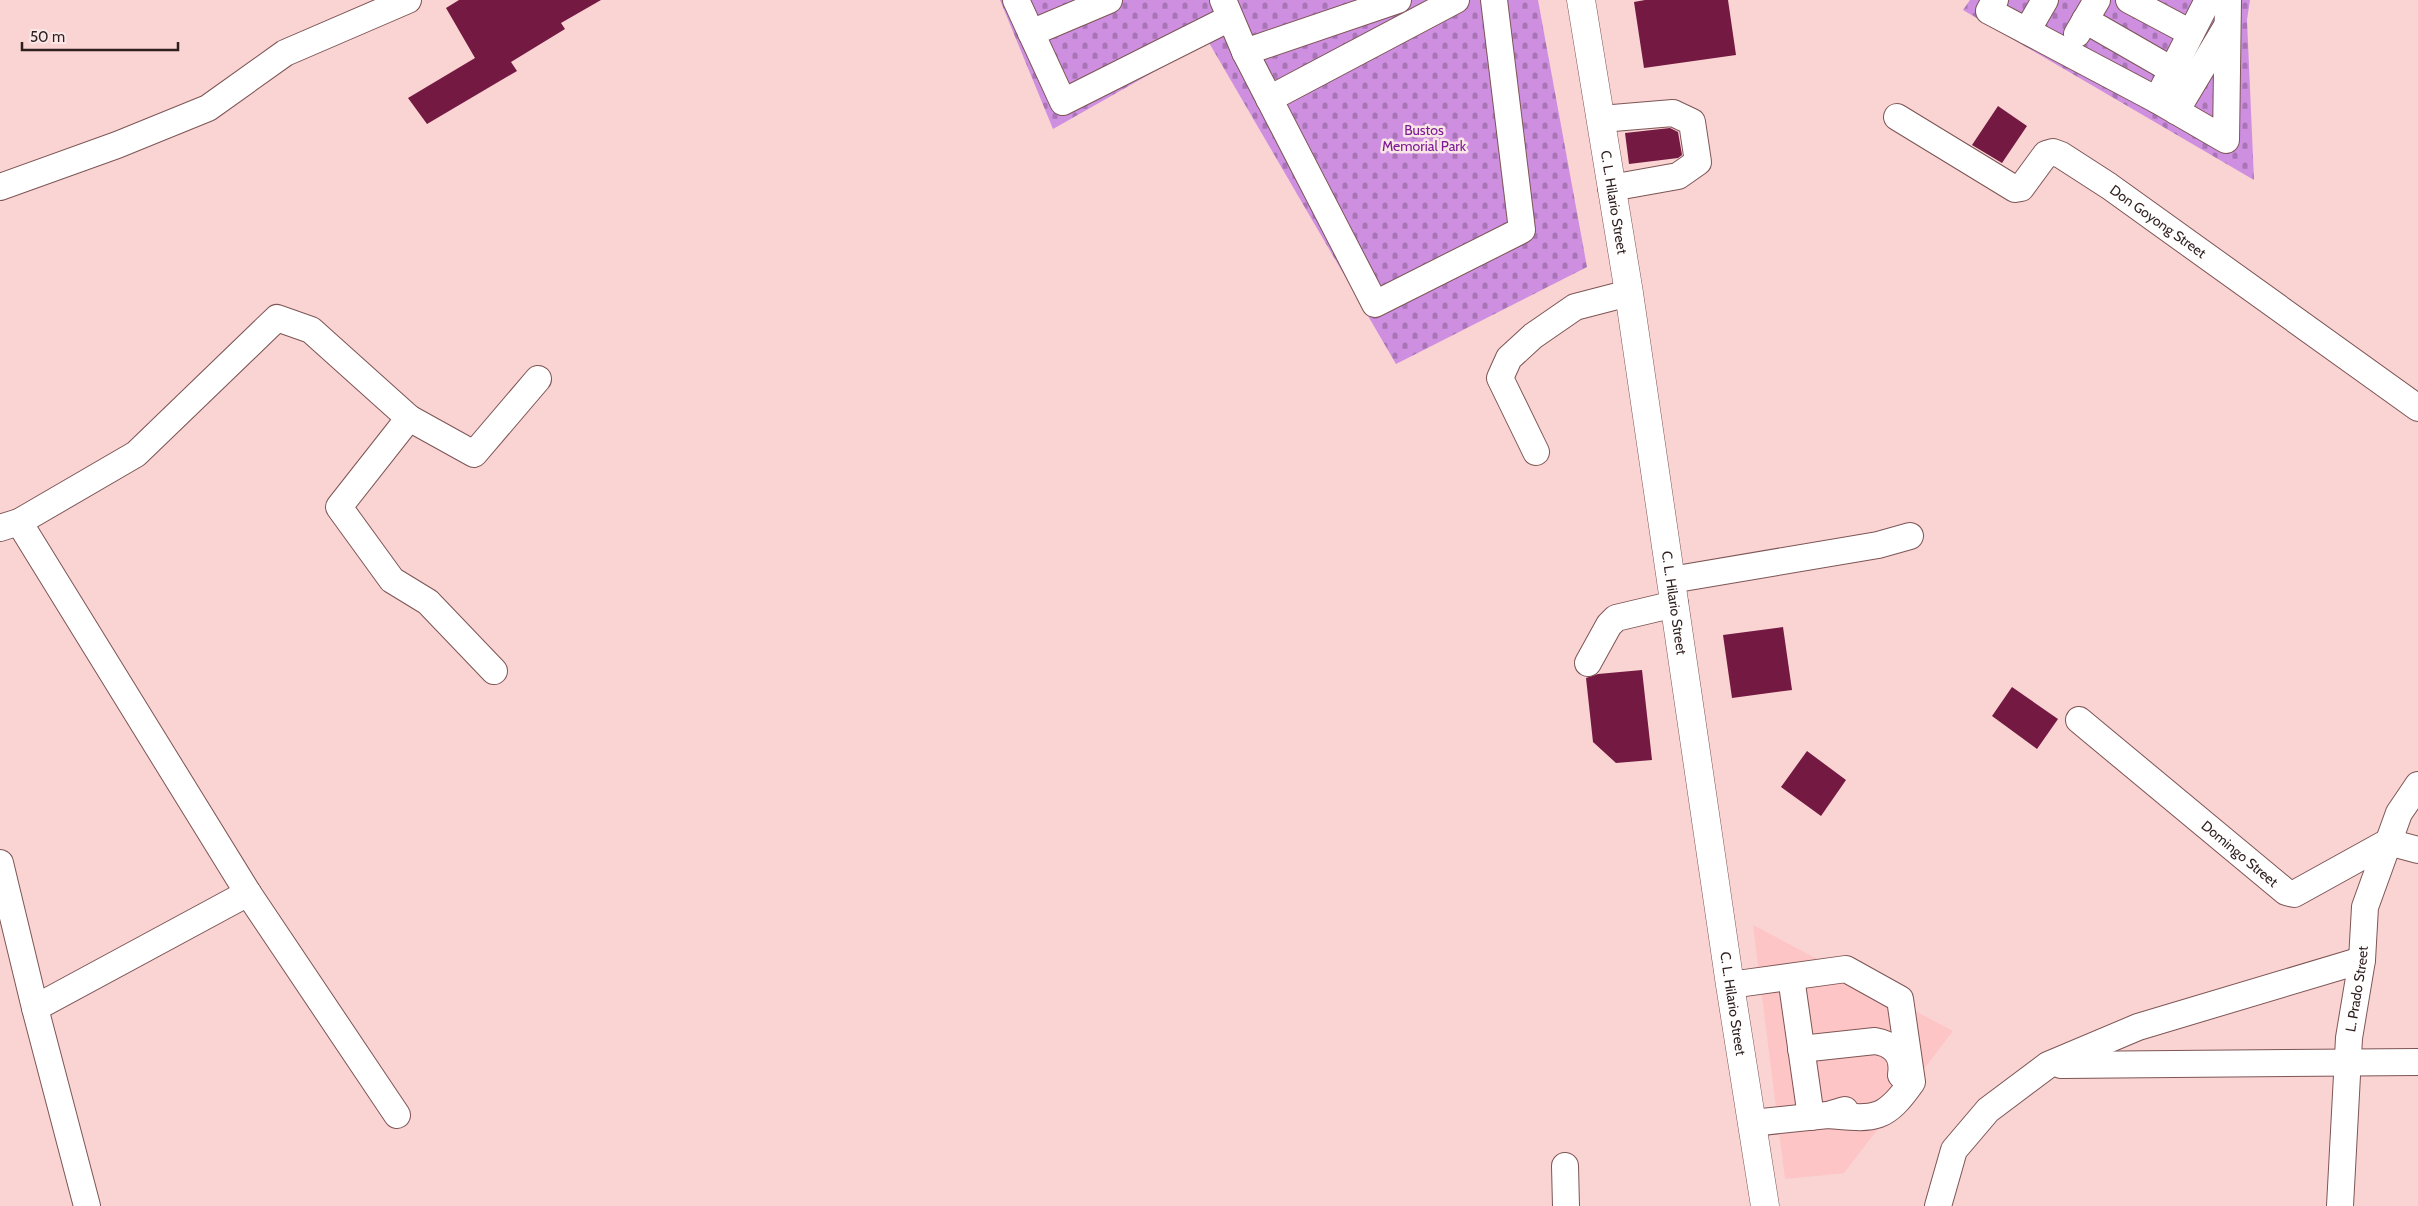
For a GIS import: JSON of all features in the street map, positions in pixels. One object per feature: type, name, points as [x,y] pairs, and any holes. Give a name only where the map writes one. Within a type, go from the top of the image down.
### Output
[{"type":"main road","name":"C. L. Hilario Street","points":[[1582,0],[1673,592],[1730,986],[1766,1206]]},
{"type":"street","points":[[0,187],[117,145],[208,108],[285,53],[406,0]]},
{"type":"street","points":[[1016,0],[1063,102],[1227,9],[1245,52],[1375,304],[1522,230],[1494,0]]},
{"type":"street","points":[[1031,33],[1110,0]]},
{"type":"street","points":[[1245,52],[1398,0]]},
{"type":"street","points":[[1270,99],[1456,0]]},
{"type":"street","points":[[1995,0],[1989,11],[2177,111]]},
{"type":"street","points":[[2027,31],[2045,0]]},
{"type":"street","points":[[2129,0],[2191,33]]},
{"type":"street","points":[[2177,111],[2172,70],[2208,0]]},
{"type":"street","points":[[2066,51],[2091,10],[2172,70]]},
{"type":"street","points":[[2177,111],[2227,73],[2228,13]]},
{"type":"street","points":[[2177,111],[2228,13]]},
{"type":"street","points":[[1600,119],[1673,113],[1692,122],[1698,162],[1678,176],[1611,188]]},
{"type":"street","name":"Don Goyong Street","points":[[1897,117],[2014,189],[2021,188],[2046,154],[2053,152],[2061,154],[2109,186],[2418,408]]},
{"type":"street","points":[[1536,452],[1500,378],[1510,358],[1533,336],[1575,307],[1628,293]]},
{"type":"street","points":[[397,1115],[248,893],[10,525],[136,454],[277,318],[311,330],[409,418],[474,454],[538,379]]},
{"type":"street","points":[[409,418],[339,507],[392,580],[428,602],[494,671]]},
{"type":"street","points":[[1588,663],[1616,618],[1673,592],[1910,536]]},
{"type":"street","name":"Domingo Street","points":[[2079,720],[2286,892],[2294,894],[2388,842]]},
{"type":"street","name":"L. Prado Street","points":[[2340,1206],[2349,1038],[2362,960],[2365,907],[2399,813],[2418,785]]},
{"type":"street","points":[[2388,842],[2418,850]]},
{"type":"street","points":[[0,863],[35,1008],[87,1206]]},
{"type":"street","points":[[35,1008],[248,893]]},
{"type":"street","points":[[1938,1206],[1954,1150],[1988,1110],[2048,1065],[2138,1027],[2362,960]]},
{"type":"street","points":[[1730,986],[1846,969],[1900,999],[1912,1082],[1898,1102],[1883,1114],[1862,1118],[1819,1116]]},
{"type":"street","points":[[1791,977],[1801,1049],[1819,1116]]},
{"type":"street","points":[[1752,1123],[1819,1116],[1880,1102],[1892,1092],[1902,1072],[1900,1057],[1895,1048],[1875,1041],[1801,1049]]},
{"type":"street","points":[[2048,1065],[2418,1062]]},
{"type":"street","points":[[1565,1166],[1566,1206]]},
{"type":"shaded area","points":[[1753,925],[1953,1031],[1844,1173],[1785,1179]]},
{"type":"green space","name":"Bustos Memorial Park","points":[[1000,0],[1538,0],[1587,267],[1396,364],[1208,41],[1053,129]]},
{"type":"green space","points":[[1970,0],[2250,0],[2247,20],[2254,180],[1963,10]]},
{"type":"building","points":[[459,0],[601,0],[561,23],[565,29],[511,62],[517,71],[427,124],[408,98],[475,58],[446,8]]},
{"type":"building","points":[[1645,0],[1728,0],[1736,55],[1644,68],[1634,2]]},
{"type":"building","points":[[1998,106],[2027,126],[2002,163],[1972,145]]},
{"type":"building","points":[[1670,128],[1678,132],[1682,155],[1678,158],[1629,164],[1625,133]]},
{"type":"building","points":[[1783,627],[1792,690],[1732,698],[1723,635]]},
{"type":"building","points":[[1642,670],[1652,760],[1616,763],[1593,742],[1586,678],[1598,674]]},
{"type":"building","points":[[2012,687],[2058,719],[2037,749],[1992,716]]},
{"type":"building","points":[[1807,751],[1846,780],[1821,816],[1781,787]]}]
